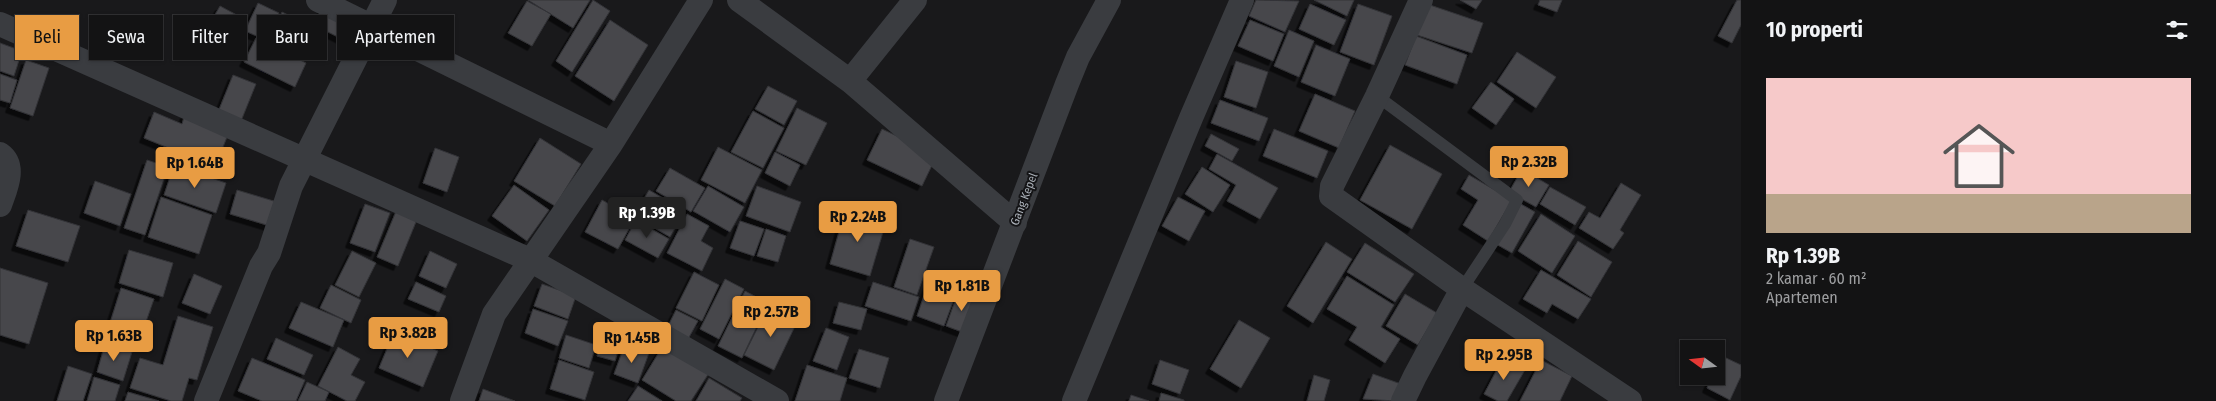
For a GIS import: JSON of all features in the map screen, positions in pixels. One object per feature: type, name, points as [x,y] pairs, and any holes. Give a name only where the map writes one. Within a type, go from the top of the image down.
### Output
[{"type":"street","points":[[318,0],[350,15]]},
{"type":"street","points":[[378,15],[385,0]]},
{"type":"street","points":[[462,401],[494,314],[611,144],[701,0]]},
{"type":"street","points":[[739,0],[850,81],[1015,223]]},
{"type":"street","points":[[850,81],[915,0]]},
{"type":"street","name":"Gang Kepel","points":[[946,401],[1078,57],[1109,0]]},
{"type":"street","points":[[1074,401],[1190,118],[1242,0]]},
{"type":"street","points":[[1421,0],[1377,96],[1332,186],[1331,196],[1462,289],[1630,401]]},
{"type":"street","points":[[0,24],[530,260],[776,401]]},
{"type":"street","points":[[206,401],[261,266],[269,253],[291,186],[355,60]]},
{"type":"street","points":[[442,60],[611,144]]},
{"type":"street","points":[[0,154],[8,166],[9,178],[0,206]]},
{"type":"street","points":[[1403,401],[1414,376],[1462,289]]},
{"type":"lane","points":[[1377,96],[1517,200],[1505,224],[1462,289]]},
{"type":"building","points":[[528,0],[590,0],[573,28]]},
{"type":"building","points":[[593,0],[610,11],[572,72],[556,61]]},
{"type":"building","points":[[1256,0],[1299,1],[1285,32],[1249,16]]},
{"type":"building","points":[[1314,0],[1354,0],[1347,16]]},
{"type":"building","points":[[1460,0],[1482,0],[1476,9]]},
{"type":"building","points":[[1540,0],[1562,0],[1557,12],[1538,5]]},
{"type":"building","points":[[1737,0],[1741,0],[1741,25],[1732,43],[1718,36]]},
{"type":"building","points":[[527,1],[551,14],[532,46],[508,33]]},
{"type":"building","points":[[258,3],[279,13],[278,15],[257,15],[257,36],[247,32],[247,27]]},
{"type":"building","points":[[1424,3],[1483,23],[1472,53],[1414,34]]},
{"type":"building","points":[[1310,4],[1346,20],[1334,45],[1299,29]]},
{"type":"building","points":[[1358,4],[1392,16],[1374,65],[1340,52]]},
{"type":"building","points":[[324,5],[344,15],[337,15],[337,36],[327,32],[327,15],[319,15]]},
{"type":"building","points":[[220,6],[237,15],[215,15]]},
{"type":"building","points":[[610,20],[648,45],[614,101],[575,76]]},
{"type":"building","points":[[1250,20],[1284,34],[1273,61],[1238,46]]},
{"type":"building","points":[[1289,30],[1314,41],[1299,77],[1274,66]]},
{"type":"building","points":[[1416,36],[1467,55],[1457,84],[1405,65]]},
{"type":"building","points":[[256,38],[257,60],[300,60],[306,63],[295,87],[244,62],[247,60],[247,56]]},
{"type":"building","points":[[0,43],[15,48],[15,60],[19,60],[14,76],[0,71]]},
{"type":"building","points":[[1316,45],[1350,59],[1335,96],[1301,82]]},
{"type":"building","points":[[1517,52],[1556,77],[1536,108],[1497,82]]},
{"type":"building","points":[[26,60],[49,68],[33,116],[10,108]]},
{"type":"building","points":[[1236,61],[1268,72],[1256,108],[1224,97]]},
{"type":"building","points":[[0,74],[17,80],[10,103],[0,100]]},
{"type":"building","points":[[233,75],[256,84],[241,121],[218,112]]},
{"type":"building","points":[[1491,82],[1514,99],[1496,125],[1472,108]]},
{"type":"building","points":[[768,86],[797,101],[784,125],[755,109]]},
{"type":"building","points":[[1315,94],[1355,111],[1339,148],[1299,131]]},
{"type":"building","points":[[1220,100],[1268,118],[1259,141],[1211,123]]},
{"type":"building","points":[[797,108],[827,123],[806,165],[776,151]]},
{"type":"building","points":[[753,111],[784,128],[763,168],[731,152]]},
{"type":"building","points":[[154,112],[182,124],[185,114],[229,132],[215,167],[144,138]]},
{"type":"building","points":[[882,129],[937,155],[922,186],[867,160]]},
{"type":"building","points":[[1274,129],[1328,151],[1317,178],[1263,156]]},
{"type":"building","points":[[1211,134],[1239,149],[1232,161],[1205,146]]},
{"type":"building","points":[[540,138],[581,164],[555,206],[514,181]]},
{"type":"building","points":[[1390,145],[1442,174],[1412,229],[1360,200]]},
{"type":"building","points":[[718,147],[762,170],[745,203],[701,180]]},
{"type":"building","points":[[435,148],[459,157],[447,192],[423,183]]},
{"type":"building","points":[[775,152],[800,165],[790,186],[765,173]]},
{"type":"building","points":[[1217,154],[1278,188],[1260,219],[1227,201],[1236,185],[1209,169]]},
{"type":"building","points":[[147,160],[168,167],[145,235],[124,228]]},
{"type":"building","points":[[174,165],[226,183],[216,213],[164,195]]},
{"type":"building","points":[[1202,167],[1230,185],[1213,212],[1185,194]]},
{"type":"building","points":[[670,168],[705,188],[691,212],[656,191]]},
{"type":"building","points":[[1522,169],[1549,185],[1536,207],[1509,192]]},
{"type":"building","points":[[1469,175],[1512,200],[1488,241],[1463,225],[1478,200],[1461,189]]},
{"type":"building","points":[[95,181],[131,194],[120,226],[84,213]]},
{"type":"building","points":[[1621,183],[1641,195],[1620,230],[1624,233],[1613,249],[1579,228],[1589,212],[1600,218]]},
{"type":"building","points":[[514,185],[549,210],[527,241],[492,216]]},
{"type":"building","points":[[708,186],[744,207],[730,232],[693,211]]},
{"type":"building","points":[[757,186],[801,202],[790,232],[746,216]]},
{"type":"building","points":[[1550,187],[1586,207],[1575,225],[1540,204]]},
{"type":"building","points":[[237,190],[277,202],[270,226],[230,214]]},
{"type":"building","points":[[649,190],[685,211],[670,237],[634,216]]},
{"type":"building","points":[[161,197],[212,215],[199,254],[148,237]]},
{"type":"building","points":[[1178,197],[1205,211],[1189,241],[1162,226]]},
{"type":"building","points":[[602,200],[635,218],[618,249],[585,232]]},
{"type":"building","points":[[1519,203],[1535,212],[1512,253],[1496,244]]},
{"type":"building","points":[[365,204],[390,213],[375,252],[350,243]]},
{"type":"building","points":[[397,209],[418,217],[398,266],[377,257]]},
{"type":"building","points":[[28,210],[80,226],[68,262],[16,246]]},
{"type":"building","points":[[845,210],[886,222],[870,276],[830,264]]},
{"type":"building","points":[[687,214],[709,226],[701,241],[713,248],[702,271],[667,253]]},
{"type":"building","points":[[1541,214],[1575,236],[1552,273],[1518,251]]},
{"type":"building","points":[[636,220],[669,239],[658,258],[625,240]]},
{"type":"building","points":[[740,221],[764,229],[754,256],[730,248]]},
{"type":"building","points":[[766,229],[786,236],[778,262],[757,256]]},
{"type":"building","points":[[910,239],[934,247],[917,295],[894,287]]},
{"type":"building","points":[[1578,241],[1612,262],[1591,297],[1557,275]]},
{"type":"building","points":[[1326,242],[1352,259],[1313,323],[1287,306]]},
{"type":"building","points":[[1365,243],[1414,274],[1395,302],[1347,272]]},
{"type":"building","points":[[129,250],[173,263],[163,297],[119,283]]},
{"type":"building","points":[[352,251],[376,263],[359,297],[335,285]]},
{"type":"building","points":[[430,251],[457,264],[446,288],[419,276]]},
{"type":"building","points":[[0,268],[48,283],[29,344],[0,335]]},
{"type":"building","points":[[1541,270],[1591,299],[1578,319],[1552,304],[1547,313],[1523,299]]},
{"type":"building","points":[[694,272],[719,285],[702,321],[676,308]]},
{"type":"building","points":[[194,274],[222,286],[210,314],[182,303]]},
{"type":"building","points":[[1347,276],[1394,305],[1381,327],[1400,339],[1385,363],[1349,340],[1357,327],[1327,309]]},
{"type":"building","points":[[725,279],[744,289],[719,339],[700,329]]},
{"type":"building","points":[[929,281],[957,291],[944,326],[917,316]]},
{"type":"building","points":[[416,282],[446,296],[439,312],[408,299]]},
{"type":"building","points":[[873,282],[919,297],[911,321],[865,306]]},
{"type":"building","points":[[542,284],[576,296],[568,319],[534,306]]},
{"type":"building","points":[[331,285],[361,300],[351,323],[320,308]]},
{"type":"building","points":[[121,288],[154,299],[141,336],[109,326]]},
{"type":"building","points":[[959,290],[978,298],[965,333],[946,326]]},
{"type":"building","points":[[745,291],[768,303],[742,358],[718,346]]},
{"type":"building","points":[[1405,294],[1437,313],[1418,345],[1386,326]]},
{"type":"building","points":[[301,302],[344,320],[333,347],[289,328]]},
{"type":"building","points":[[839,302],[867,309],[861,330],[833,323]]},
{"type":"building","points":[[769,305],[798,320],[774,370],[744,355]]},
{"type":"building","points":[[533,309],[568,321],[558,346],[525,333]]},
{"type":"building","points":[[676,310],[698,321],[687,341],[666,330]]},
{"type":"building","points":[[178,316],[213,327],[197,380],[189,378],[182,401],[171,401],[130,388],[140,358],[163,365]]},
{"type":"building","points":[[1239,320],[1270,338],[1241,388],[1210,369]]},
{"type":"building","points":[[606,325],[624,330],[615,361],[597,356]]},
{"type":"building","points":[[826,328],[849,337],[837,370],[813,361]]},
{"type":"building","points":[[394,332],[438,351],[423,387],[379,368]]},
{"type":"building","points":[[566,335],[596,345],[589,368],[559,358]]},
{"type":"building","points":[[276,338],[313,355],[304,375],[267,359]]},
{"type":"building","points":[[105,344],[132,352],[123,381],[97,372]]},
{"type":"building","points":[[625,344],[649,353],[638,383],[614,374]]},
{"type":"building","points":[[664,344],[709,373],[691,401],[676,401],[642,380]]},
{"type":"building","points":[[338,347],[360,359],[351,375],[365,382],[355,401],[347,401],[318,386]]},
{"type":"building","points":[[859,349],[889,358],[880,388],[849,378]]},
{"type":"building","points":[[1725,357],[1741,365],[1741,376],[1730,400],[1707,388],[1708,385],[1725,385]]},
{"type":"building","points":[[252,358],[305,380],[296,401],[262,401],[238,391]]},
{"type":"building","points":[[1503,358],[1525,370],[1507,401],[1498,401],[1484,394]]},
{"type":"building","points":[[559,360],[594,372],[585,400],[550,389]]},
{"type":"building","points":[[1160,360],[1189,370],[1180,394],[1152,384]]},
{"type":"building","points":[[1541,360],[1572,376],[1560,401],[1520,401]]},
{"type":"building","points":[[807,365],[847,378],[840,401],[795,401]]},
{"type":"building","points":[[68,366],[92,374],[83,401],[57,401]]},
{"type":"building","points":[[1373,374],[1401,384],[1395,401],[1363,399]]},
{"type":"building","points":[[1314,375],[1330,380],[1324,401],[1307,401]]},
{"type":"building","points":[[94,377],[120,385],[115,401],[87,401]]},
{"type":"building","points":[[709,378],[742,398],[740,401],[696,401]]},
{"type":"building","points":[[307,382],[329,392],[325,401],[298,401]]},
{"type":"building","points":[[638,386],[662,401],[628,401]]},
{"type":"building","points":[[483,389],[515,401],[479,401]]},
{"type":"building","points":[[128,392],[159,401],[125,401]]},
{"type":"building","points":[[1161,393],[1184,400],[1184,401],[1159,401]]},
{"type":"building","points":[[1131,395],[1149,401],[1129,401]]}]
